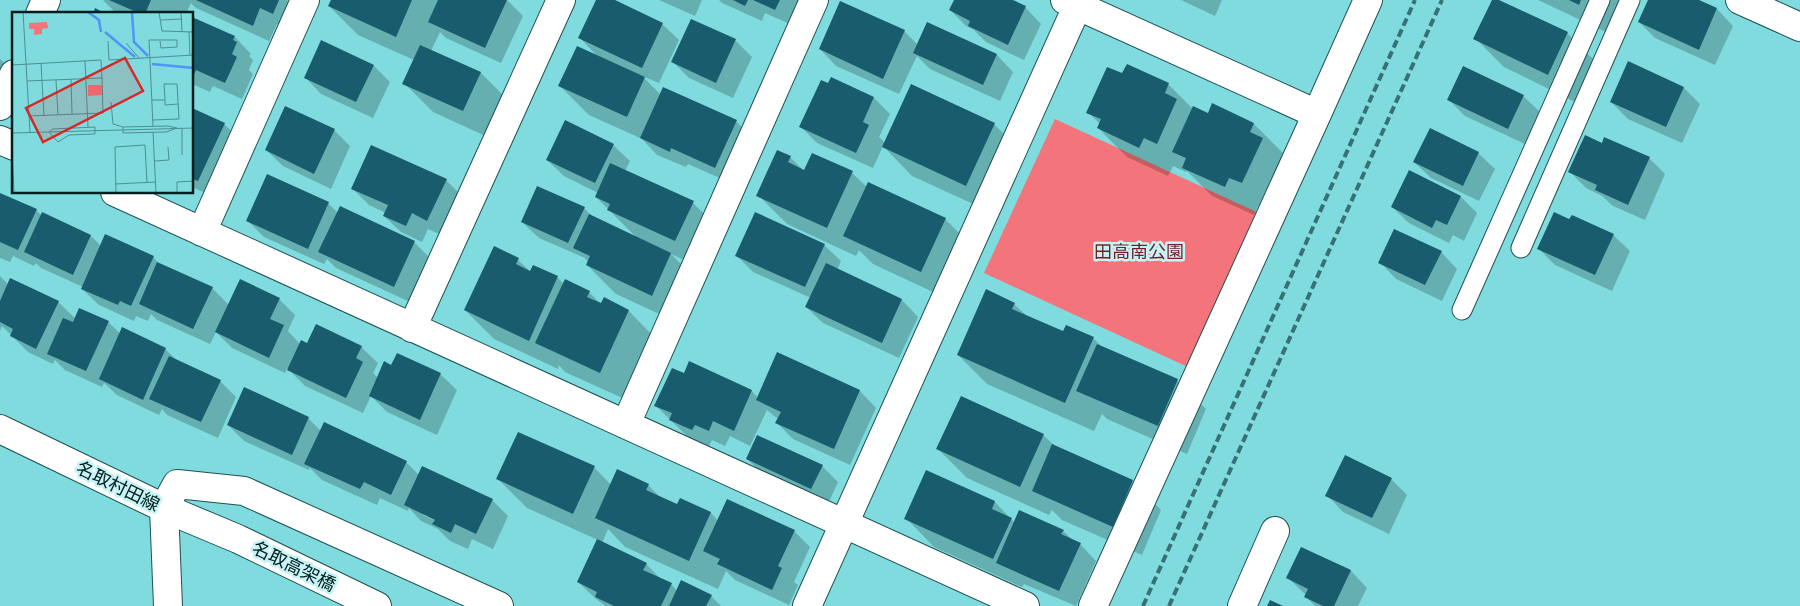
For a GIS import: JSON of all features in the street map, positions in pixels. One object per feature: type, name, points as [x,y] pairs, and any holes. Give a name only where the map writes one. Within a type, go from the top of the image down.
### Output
[{"type":"street","points":[[41,12],[46,0]]},
{"type":"street","points":[[202,232],[305,0]]},
{"type":"street","points":[[412,328],[561,0]]},
{"type":"street","points":[[626,424],[814,0]]},
{"type":"street","points":[[1093,606],[1368,0]]},
{"type":"street","points":[[1740,0],[1800,27]]},
{"type":"street","points":[[807,606],[1074,2],[1316,114]]},
{"type":"street","points":[[0,106],[12,79]]},
{"type":"street","points":[[0,140],[12,145]]},
{"type":"street","points":[[119,194],[1025,606]]},
{"type":"street","name":"名取村田線","points":[[0,429],[164,508],[238,539]]},
{"type":"street","points":[[168,606],[164,508],[176,484],[244,491],[499,606]]},
{"type":"street","points":[[1242,606],[1276,531]]},
{"type":"street","name":"名取高架橋","points":[[238,539],[377,606]]},
{"type":"lane","points":[[1462,310],[1600,0]]},
{"type":"lane","points":[[1521,248],[1630,0]]},
{"type":"green space","name":"田高南公園","points":[[1055,119],[1261,214],[1190,368],[984,273]]},
{"type":"building","points":[[109,0],[151,0],[146,12],[136,12]]},
{"type":"building","points":[[196,0],[279,0],[273,14],[260,8],[253,26]]},
{"type":"building","points":[[331,0],[412,0],[396,37],[328,6]]},
{"type":"building","points":[[438,0],[507,0],[485,48],[428,22]]},
{"type":"building","points":[[596,0],[615,0],[663,23],[642,68],[578,38]]},
{"type":"building","points":[[733,0],[748,0],[745,6]]},
{"type":"building","points":[[753,0],[780,0],[775,10]]},
{"type":"building","points":[[954,0],[1013,0],[1026,6],[1008,45],[968,26],[970,21],[949,10]]},
{"type":"building","points":[[1492,0],[1499,0],[1568,32],[1548,75],[1473,39]]},
{"type":"building","points":[[1569,0],[1581,0],[1579,5]]},
{"type":"building","points":[[1648,0],[1699,0],[1717,8],[1699,50],[1638,22]]},
{"type":"building","points":[[840,1],[905,30],[883,79],[819,49]]},
{"type":"building","points":[[95,8],[102,12],[94,12]]},
{"type":"building","points":[[194,18],[235,36],[233,40],[237,42],[232,54],[237,57],[225,83],[196,70],[194,74]]},
{"type":"building","points":[[691,19],[736,39],[716,83],[671,62]]},
{"type":"building","points":[[927,22],[997,54],[983,85],[913,53]]},
{"type":"building","points":[[321,40],[374,65],[356,102],[304,78]]},
{"type":"building","points":[[420,45],[481,72],[463,111],[402,84]]},
{"type":"building","points":[[577,46],[645,77],[627,117],[558,86]]},
{"type":"building","points":[[1628,61],[1684,87],[1666,127],[1610,102]]},
{"type":"building","points":[[1127,64],[1169,83],[1165,93],[1177,99],[1157,144],[1144,138],[1139,148],[1097,128],[1101,119],[1086,113],[1107,67],[1122,73]]},
{"type":"building","points":[[1463,66],[1524,95],[1508,129],[1447,100]]},
{"type":"building","points":[[831,77],[874,97],[863,122],[869,125],[856,153],[799,127],[821,80],[828,83]]},
{"type":"building","points":[[911,84],[995,123],[966,186],[882,147]]},
{"type":"building","points":[[663,87],[737,120],[715,168],[671,148],[670,152],[640,138]]},
{"type":"building","points":[[1212,103],[1254,123],[1250,132],[1263,138],[1242,183],[1229,178],[1225,187],[1182,168],[1186,158],[1172,152],[1193,106],[1208,113]]},
{"type":"building","points":[[285,106],[335,129],[314,174],[265,150]]},
{"type":"building","points":[[194,109],[225,123],[198,181],[194,180]]},
{"type":"building","points":[[565,120],[614,144],[595,183],[546,160]]},
{"type":"building","points":[[1430,128],[1479,152],[1463,186],[1413,162]]},
{"type":"building","points":[[1585,135],[1602,143],[1604,137],[1650,157],[1628,205],[1595,190],[1597,185],[1568,172]]},
{"type":"building","points":[[371,145],[447,179],[427,221],[412,213],[406,226],[383,216],[388,205],[351,189]]},
{"type":"building","points":[[777,150],[791,156],[788,162],[804,170],[812,153],[853,171],[827,228],[756,196]]},
{"type":"building","points":[[610,163],[694,201],[675,241],[607,210],[610,204],[595,197]]},
{"type":"building","points":[[1409,170],[1461,196],[1447,225],[1436,220],[1432,228],[1391,207]]},
{"type":"building","points":[[267,174],[329,202],[308,249],[246,221]]},
{"type":"building","points":[[868,182],[946,218],[921,272],[843,236]]},
{"type":"building","points":[[537,186],[585,207],[568,243],[521,222]]},
{"type":"building","points":[[0,193],[37,209],[18,250],[0,242]]},
{"type":"building","points":[[340,206],[415,241],[394,287],[318,252]]},
{"type":"building","points":[[42,212],[91,235],[73,275],[24,252]]},
{"type":"building","points":[[755,212],[825,244],[805,287],[735,256]]},
{"type":"building","points":[[1554,212],[1569,219],[1572,215],[1614,234],[1595,275],[1537,249]]},
{"type":"building","points":[[589,214],[671,253],[652,296],[586,265],[590,256],[573,248]]},
{"type":"building","points":[[1394,229],[1442,251],[1425,285],[1378,263]]},
{"type":"building","points":[[105,234],[154,256],[131,306],[120,301],[118,305],[81,289]]},
{"type":"building","points":[[494,246],[519,258],[516,264],[530,271],[533,265],[558,276],[529,341],[464,310]]},
{"type":"building","points":[[157,262],[213,287],[193,329],[139,304]]},
{"type":"building","points":[[826,263],[902,299],[882,343],[805,307]]},
{"type":"building","points":[[10,278],[59,301],[36,349],[10,336],[13,329],[0,322],[0,301]]},
{"type":"building","points":[[240,279],[280,298],[270,319],[284,325],[269,358],[215,332]]},
{"type":"building","points":[[565,279],[590,291],[587,297],[601,303],[604,297],[629,310],[600,373],[535,343]]},
{"type":"building","points":[[986,289],[1015,303],[1012,309],[1063,331],[1066,325],[1094,337],[1065,403],[957,355]]},
{"type":"building","points":[[79,308],[109,321],[86,371],[47,354],[63,318],[73,322]]},
{"type":"building","points":[[316,324],[362,346],[356,358],[363,362],[346,398],[287,370],[301,340],[307,343]]},
{"type":"building","points":[[122,327],[166,348],[143,400],[99,379]]},
{"type":"building","points":[[1097,344],[1178,379],[1158,426],[1076,391]]},
{"type":"building","points":[[777,352],[860,390],[834,449],[775,423],[781,412],[756,400]]},
{"type":"building","points":[[397,353],[441,373],[420,420],[369,396],[384,361],[391,365]]},
{"type":"building","points":[[169,356],[221,380],[201,422],[149,399]]},
{"type":"building","points":[[689,361],[752,390],[734,431],[713,421],[709,431],[695,425],[692,430],[669,420],[672,413],[654,406],[672,368],[684,373]]},
{"type":"building","points":[[244,387],[309,417],[292,455],[227,425]]},
{"type":"building","points":[[961,396],[1044,434],[1020,487],[936,449]]},
{"type":"building","points":[[324,422],[407,461],[391,495],[364,482],[360,489],[304,464]]},
{"type":"building","points":[[518,432],[595,466],[573,514],[496,479]]},
{"type":"building","points":[[757,435],[823,465],[811,489],[746,459]]},
{"type":"building","points":[[1052,444],[1133,480],[1113,527],[1032,491]]},
{"type":"building","points":[[1345,455],[1392,478],[1372,518],[1325,496]]},
{"type":"building","points":[[422,466],[493,499],[476,534],[455,524],[451,533],[432,524],[435,520],[404,505]]},
{"type":"building","points":[[617,469],[649,484],[646,490],[677,504],[680,498],[711,512],[689,561],[595,518]]},
{"type":"building","points":[[926,470],[995,501],[992,509],[1012,518],[993,559],[904,519]]},
{"type":"building","points":[[727,499],[795,530],[778,566],[782,568],[772,590],[717,564],[720,559],[703,551]]},
{"type":"building","points":[[1019,510],[1064,530],[1061,534],[1081,543],[1059,591],[996,563]]},
{"type":"building","points":[[597,539],[647,563],[643,570],[672,583],[661,606],[614,606],[595,597],[597,592],[577,582]]},
{"type":"building","points":[[1301,547],[1351,570],[1334,606],[1323,606],[1304,597],[1308,589],[1286,578]]},
{"type":"building","points":[[681,580],[712,595],[706,606],[669,606]]},
{"type":"building","points":[[1270,600],[1283,606],[1267,606]]},
{"type":"railway","points":[[1143,606],[1415,0]]},
{"type":"railway","points":[[1169,606],[1442,0]]}]
